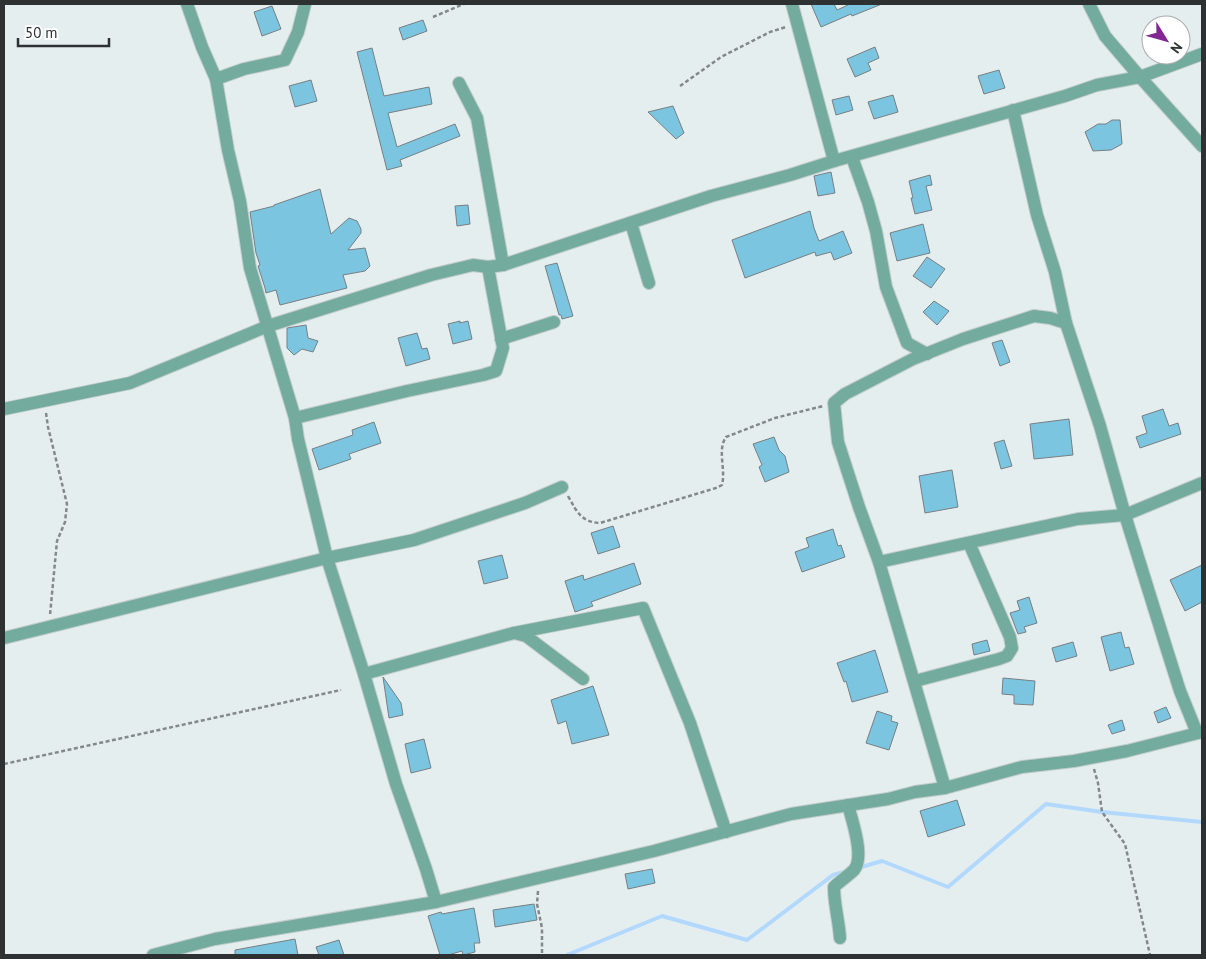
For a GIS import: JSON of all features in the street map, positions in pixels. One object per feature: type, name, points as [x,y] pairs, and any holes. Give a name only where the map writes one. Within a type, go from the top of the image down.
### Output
[{"type":"street","points":[[187,4],[202,47],[216,79],[228,150],[240,201],[250,268],[295,418],[298,439],[327,558],[364,674],[396,784],[436,902]]},
{"type":"street","points":[[216,79],[244,69],[285,60],[298,32],[304,4]]},
{"type":"street","points":[[792,4],[834,161]]},
{"type":"street","points":[[1089,4],[1105,36],[1202,146]]},
{"type":"street","points":[[4,409],[130,383],[268,326],[431,275],[474,264],[488,267],[503,265],[710,196],[790,176],[834,161],[1097,85],[1140,77],[1202,54]]},
{"type":"street","points":[[459,83],[477,118],[503,265]]},
{"type":"street","points":[[153,955],[215,940],[436,902],[654,851],[791,814],[945,788],[1022,767],[1091,758],[1200,733],[1175,674],[1125,515],[1100,426],[1066,323],[1055,272],[1037,215],[1014,110]]},
{"type":"street","points":[[852,157],[876,231],[886,287],[907,343],[901,366]]},
{"type":"street","points":[[631,223],[649,283]]},
{"type":"street","points":[[295,418],[496,371],[503,348],[488,267]]},
{"type":"street","points":[[945,788],[879,562],[838,442],[834,403],[845,394],[901,366],[963,339],[1034,316],[1066,323]]},
{"type":"street","points":[[501,339],[554,322]]},
{"type":"street","points":[[907,343],[927,354]]},
{"type":"street","points":[[879,562],[1078,519],[1125,515],[1202,483]]},
{"type":"street","points":[[4,638],[49,625],[327,558],[414,540],[525,504],[562,487]]},
{"type":"street","points":[[915,681],[999,659],[1007,656],[1012,648],[1010,638],[969,543]]},
{"type":"street","points":[[364,674],[514,633],[643,608],[690,722],[726,832]]},
{"type":"street","points":[[514,633],[526,636],[583,680]]},
{"type":"street","points":[[840,938],[834,904],[834,887],[856,869],[859,856],[848,805]]},
{"type":"path","points":[[433,17],[464,4]]},
{"type":"path","points":[[680,86],[721,57],[770,32],[797,24]]},
{"type":"path","points":[[44,402],[48,427],[67,504],[65,522],[56,541],[49,625]]},
{"type":"path","points":[[562,487],[577,512],[584,520],[591,523],[600,523],[671,502],[722,485],[721,443],[726,437],[775,418],[834,403]]},
{"type":"path","points":[[4,764],[341,690]]},
{"type":"path","points":[[1091,758],[1098,783],[1102,812],[1125,844],[1150,955]]},
{"type":"path","points":[[538,877],[537,904],[542,928],[542,955]]},
{"type":"building","points":[[811,4],[834,4],[837,10],[847,4],[882,4],[852,16],[851,14],[821,27]]},
{"type":"building","points":[[272,6],[281,29],[262,36],[254,12]]},
{"type":"building","points":[[423,20],[427,31],[403,40],[399,28]]},
{"type":"building","points":[[875,47],[879,58],[868,63],[871,70],[855,77],[847,59]]},
{"type":"building","points":[[372,48],[384,96],[429,87],[432,104],[388,113],[397,147],[455,124],[460,136],[400,160],[402,166],[387,170],[357,52]]},
{"type":"building","points":[[999,70],[1005,88],[984,94],[978,76]]},
{"type":"building","points":[[311,80],[317,101],[295,107],[289,86]]},
{"type":"building","points":[[893,95],[898,112],[874,119],[868,102]]},
{"type":"building","points":[[849,96],[853,110],[836,115],[832,100]]},
{"type":"building","points":[[673,106],[684,133],[676,139],[648,112]]},
{"type":"building","points":[[1112,120],[1120,120],[1122,144],[1111,150],[1093,151],[1085,132],[1098,124],[1106,124]]},
{"type":"building","points":[[831,172],[835,193],[818,196],[814,176]]},
{"type":"building","points":[[930,175],[932,185],[926,186],[932,210],[915,214],[909,181]]},
{"type":"building","points":[[320,189],[331,234],[349,218],[357,221],[361,233],[348,250],[365,248],[370,266],[365,271],[343,275],[347,288],[280,305],[276,290],[266,293],[258,266],[260,265],[256,253],[250,212],[274,206]]},
{"type":"building","points":[[468,205],[470,224],[457,226],[455,206]]},
{"type":"building","points":[[810,211],[819,241],[843,231],[852,253],[834,260],[831,252],[816,256],[815,252],[745,278],[732,240]]},
{"type":"building","points":[[923,224],[930,253],[897,261],[890,233]]},
{"type":"building","points":[[927,257],[945,269],[931,288],[913,276]]},
{"type":"building","points":[[557,263],[573,316],[562,319],[561,315],[559,315],[545,266]]},
{"type":"building","points":[[934,301],[949,311],[937,325],[923,312]]},
{"type":"building","points":[[460,321],[460,323],[468,321],[472,339],[453,344],[448,324]]},
{"type":"building","points":[[306,325],[308,338],[318,341],[313,352],[302,349],[294,355],[287,348],[287,328]]},
{"type":"building","points":[[417,333],[422,349],[427,348],[430,359],[406,366],[398,338]]},
{"type":"building","points":[[1002,340],[1010,362],[1000,366],[992,343]]},
{"type":"building","points":[[1163,409],[1169,426],[1178,423],[1181,434],[1140,448],[1136,437],[1147,433],[1142,416]]},
{"type":"building","points":[[1069,419],[1073,455],[1034,459],[1030,424]]},
{"type":"building","points":[[374,422],[381,443],[349,454],[351,459],[319,470],[312,449],[353,435],[352,430]]},
{"type":"building","points":[[774,437],[779,450],[785,456],[789,472],[765,482],[759,467],[762,465],[753,444]]},
{"type":"building","points":[[1004,440],[1012,466],[1001,469],[994,443]]},
{"type":"building","points":[[952,470],[958,507],[925,513],[919,476]]},
{"type":"building","points":[[613,526],[620,547],[598,554],[591,533]]},
{"type":"building","points":[[833,529],[838,546],[841,545],[845,557],[802,572],[795,552],[809,547],[806,538]]},
{"type":"building","points":[[502,555],[508,578],[484,584],[478,561]]},
{"type":"building","points":[[634,563],[641,584],[591,602],[593,606],[575,612],[565,581],[583,575],[584,580]]},
{"type":"building","points":[[1202,565],[1202,602],[1185,611],[1170,580]]},
{"type":"building","points":[[1029,597],[1037,623],[1024,627],[1026,632],[1018,634],[1010,613],[1020,610],[1017,601]]},
{"type":"building","points":[[1121,632],[1125,648],[1129,647],[1134,664],[1110,671],[1101,637]]},
{"type":"building","points":[[987,640],[990,651],[974,655],[972,644]]},
{"type":"building","points":[[1073,642],[1077,656],[1056,662],[1052,648]]},
{"type":"building","points":[[875,650],[888,692],[852,702],[846,681],[844,682],[837,663]]},
{"type":"building","points":[[383,677],[401,703],[403,715],[389,718]]},
{"type":"building","points":[[1003,678],[1035,681],[1033,705],[1014,704],[1014,695],[1002,694]]},
{"type":"building","points":[[593,686],[609,735],[572,744],[566,721],[558,724],[551,700]]},
{"type":"building","points":[[1166,707],[1171,718],[1158,723],[1154,712]]},
{"type":"building","points":[[877,711],[892,716],[891,721],[898,723],[889,750],[866,743]]},
{"type":"building","points":[[1122,720],[1125,730],[1112,734],[1108,725]]},
{"type":"building","points":[[424,739],[431,768],[411,773],[405,744]]},
{"type":"building","points":[[957,800],[965,825],[928,837],[920,811]]},
{"type":"building","points":[[652,869],[655,883],[628,889],[625,874]]},
{"type":"building","points":[[534,904],[537,920],[495,927],[493,910]]},
{"type":"building","points":[[474,908],[480,943],[474,943],[475,952],[463,955],[462,951],[440,955],[428,916],[441,912],[442,914]]},
{"type":"building","points":[[295,939],[298,955],[235,955],[235,950]]},
{"type":"building","points":[[339,940],[344,955],[319,955],[316,947]]},
{"type":"waterway","points":[[858,868],[882,861],[948,887],[1046,804],[1102,812],[1202,822]]},
{"type":"waterway","points":[[567,955],[662,916],[747,940],[833,875],[844,872]]}]
